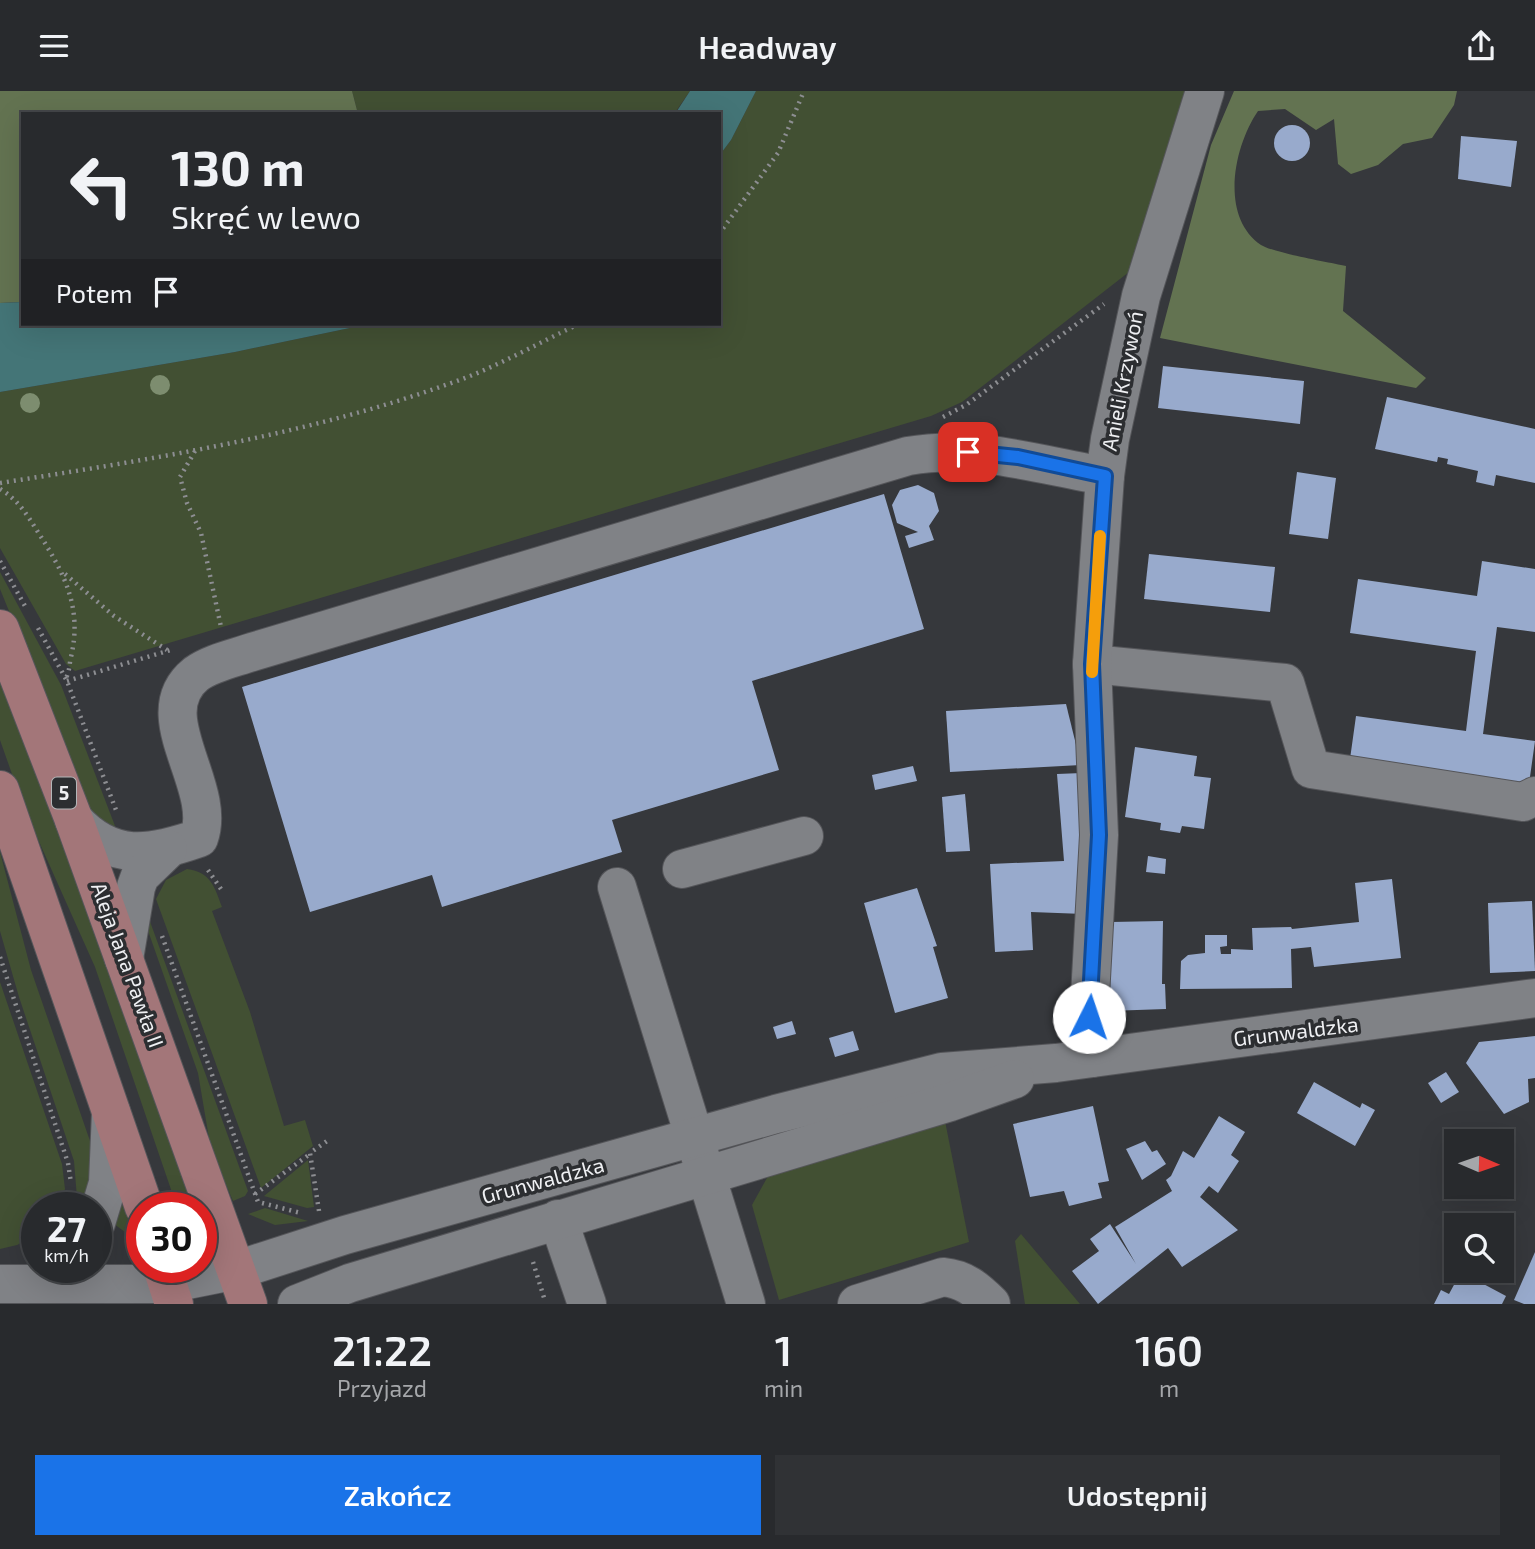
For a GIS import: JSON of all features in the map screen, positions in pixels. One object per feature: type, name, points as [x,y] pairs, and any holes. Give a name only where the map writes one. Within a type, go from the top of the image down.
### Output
[{"type":"main road","name":"Aleja Jana Pawła II","points":[[20,618],[74,820],[242,1287]]},
{"type":"main road","points":[[0,790],[10,842],[111,1109],[139,1192]]},
{"type":"street","name":"Anieli Krzywoń","points":[[1074,1061],[1088,1032],[1099,835],[1092,664],[1105,476],[1110,439],[1141,296],[1205,91]]},
{"type":"street","points":[[74,820],[99,843],[132,853],[168,849],[199,838],[204,825],[198,784],[176,723],[187,685],[196,674],[212,666],[908,456],[946,451],[1018,457],[1105,476]]},
{"type":"street","points":[[1092,664],[1285,683],[1311,769],[1523,802],[1535,796]]},
{"type":"street","points":[[682,869],[804,836]]},
{"type":"street","points":[[124,959],[140,876],[168,849]]},
{"type":"street","points":[[617,887],[746,1304]]},
{"type":"street","name":"Grunwaldzka","points":[[112,1283],[242,1287],[345,1235],[942,1072],[1074,1061],[1535,998]]},
{"type":"street","name":"Grunwaldzka","points":[[297,1304],[350,1283],[705,1174],[952,1109],[1074,1061]]},
{"type":"street","points":[[101,1192],[108,1183],[111,1109]]},
{"type":"street","points":[[558,1219],[587,1304]]},
{"type":"street","points":[[857,1304],[943,1277],[970,1285],[991,1304]]},
{"type":"path","points":[[721,231],[778,153],[804,91]]},
{"type":"path","points":[[0,483],[195,451],[338,418],[456,382],[575,326]]},
{"type":"path","points":[[195,451],[180,477],[187,503],[201,533],[218,621],[225,634]]},
{"type":"path","points":[[0,489],[16,500],[62,572],[72,604],[75,631],[70,671],[65,678]]},
{"type":"path","points":[[0,561],[20,618],[65,678],[118,816]]},
{"type":"path","points":[[62,572],[124,623],[168,651]]},
{"type":"path","points":[[158,925],[258,1202],[307,1215],[319,1212],[310,1153]]},
{"type":"path","points":[[0,957],[68,1163],[84,1192]]},
{"type":"path","points":[[255,1195],[327,1141]]},
{"type":"path","points":[[530,1251],[545,1301]]},
{"type":"green space","points":[[0,91],[352,91],[357,112],[21,112],[21,302],[0,303]]},
{"type":"green space","points":[[352,91],[690,91],[675,112],[357,112]]},
{"type":"green space","points":[[756,91],[1205,91],[1129,272],[962,402],[931,416],[75,671],[66,664],[0,548],[0,392],[235,352],[359,326],[721,326],[721,153],[731,140]]},
{"type":"green space","points":[[1234,91],[1457,91],[1454,105],[1432,138],[1403,144],[1378,165],[1351,174],[1338,164],[1334,119],[1316,130],[1285,109],[1258,111],[1242,143],[1237,161],[1235,199],[1239,217],[1248,232],[1268,248],[1346,266],[1343,311],[1426,378],[1416,388],[1160,338],[1211,145]]},
{"type":"green space","points":[[0,572],[61,685],[120,839],[96,825],[0,589]]},
{"type":"green space","points":[[0,670],[192,1192],[172,1192],[95,967],[24,808],[0,740]]},
{"type":"green space","points":[[0,852],[31,970],[90,1141],[95,1162],[90,1192],[77,1192],[74,1161],[19,997],[0,931]]},
{"type":"green space","points":[[187,869],[207,877],[222,907],[212,911],[250,1012],[284,1126],[305,1120],[313,1146],[261,1188],[156,899],[166,880]]},
{"type":"green space","points":[[144,905],[248,1191],[245,1196],[233,1201],[211,1150],[198,1073],[146,925]]},
{"type":"green space","points":[[0,982],[62,1164],[65,1189],[64,1192],[21,1192],[21,1243],[0,1249]]},
{"type":"green space","points":[[945,1121],[969,1242],[779,1300],[752,1205],[768,1176]]},
{"type":"green space","points":[[308,1160],[314,1207],[307,1208],[264,1196]]},
{"type":"green space","points":[[123,1189],[126,1198],[126,1233],[112,1222]]},
{"type":"green space","points":[[265,1208],[308,1221],[275,1225],[248,1214]]},
{"type":"green space","points":[[1021,1234],[1080,1304],[1025,1304],[1015,1241]]},
{"type":"water","points":[[690,91],[756,91],[731,140],[721,153],[721,112],[676,112]]},
{"type":"water","points":[[21,302],[21,326],[359,326],[235,352],[0,392],[0,303]]},
{"type":"building","points":[[1292,125],[1305,130],[1310,143],[1305,156],[1292,161],[1279,156],[1274,143],[1279,130]]},
{"type":"building","points":[[1461,136],[1517,141],[1511,187],[1458,179]]},
{"type":"building","points":[[1163,366],[1304,381],[1300,424],[1158,408]]},
{"type":"building","points":[[1387,397],[1535,429],[1535,483],[1496,475],[1494,486],[1476,482],[1478,471],[1447,464],[1448,459],[1438,457],[1437,462],[1375,449]]},
{"type":"building","points":[[1297,472],[1336,478],[1328,539],[1289,534]]},
{"type":"building","points":[[918,485],[934,493],[939,511],[929,526],[934,540],[909,548],[905,536],[918,532],[897,523],[892,505],[900,490]]},
{"type":"building","points":[[884,494],[924,629],[752,681],[779,770],[612,820],[622,852],[442,907],[432,875],[310,912],[242,687]]},
{"type":"building","points":[[1149,554],[1275,567],[1270,612],[1144,599]]},
{"type":"building","points":[[1482,561],[1535,569],[1535,632],[1497,627],[1483,734],[1535,741],[1529,784],[1350,759],[1356,716],[1466,731],[1476,651],[1350,633],[1358,579],[1477,596]]},
{"type":"building","points":[[1066,704],[1081,765],[950,772],[946,711]]},
{"type":"building","points":[[1135,747],[1197,756],[1194,776],[1211,778],[1204,829],[1182,826],[1180,833],[1160,830],[1161,823],[1125,817]]},
{"type":"building","points":[[913,766],[917,781],[875,790],[872,775]]},
{"type":"building","points":[[1082,773],[1084,914],[1031,912],[1033,950],[995,952],[990,864],[1064,861],[1057,774]]},
{"type":"building","points":[[965,794],[970,851],[946,852],[942,797]]},
{"type":"building","points":[[1148,856],[1166,859],[1165,874],[1146,872]]},
{"type":"building","points":[[1392,879],[1401,958],[1314,967],[1311,947],[1291,949],[1292,988],[1180,989],[1181,961],[1188,955],[1205,953],[1205,935],[1227,935],[1227,946],[1220,947],[1221,954],[1231,954],[1231,949],[1253,950],[1252,928],[1292,929],[1359,922],[1355,883]]},
{"type":"building","points":[[917,888],[937,946],[933,947],[948,998],[895,1013],[864,903]]},
{"type":"building","points":[[1532,901],[1535,971],[1490,973],[1488,903]]},
{"type":"building","points":[[1163,921],[1162,984],[1165,984],[1166,1009],[1108,1011],[1111,922]]},
{"type":"building","points":[[792,1021],[796,1034],[777,1039],[773,1027]]},
{"type":"building","points":[[853,1031],[859,1050],[835,1057],[829,1038]]},
{"type":"building","points":[[1535,1036],[1535,1078],[1528,1079],[1529,1102],[1504,1114],[1466,1063],[1479,1042]]},
{"type":"building","points":[[1446,1072],[1459,1092],[1441,1103],[1428,1083]]},
{"type":"building","points":[[1314,1082],[1360,1108],[1362,1103],[1375,1110],[1355,1146],[1297,1113]]},
{"type":"building","points":[[1093,1106],[1109,1181],[1098,1183],[1102,1198],[1069,1206],[1064,1191],[1030,1197],[1013,1124]]},
{"type":"building","points":[[1219,1116],[1245,1132],[1231,1155],[1239,1161],[1218,1193],[1209,1186],[1200,1197],[1238,1230],[1182,1267],[1168,1248],[1098,1304],[1072,1271],[1099,1251],[1090,1239],[1110,1224],[1136,1264],[1115,1227],[1172,1191],[1166,1180],[1171,1176],[1183,1151],[1194,1158]]},
{"type":"building","points":[[1145,1141],[1152,1152],[1157,1150],[1166,1164],[1142,1180],[1126,1149]]},
{"type":"building","points":[[1535,1252],[1535,1304],[1524,1304],[1514,1300]]},
{"type":"building","points":[[1455,1283],[1482,1283],[1506,1296],[1502,1304],[1434,1304],[1441,1290],[1449,1294]]},
{"type":"slow traffic","points":[[1092,672],[1100,536]]},
{"type":"route","points":[[968,452],[1018,457],[1105,476],[1092,664],[1099,835],[1089,1017]]}]
